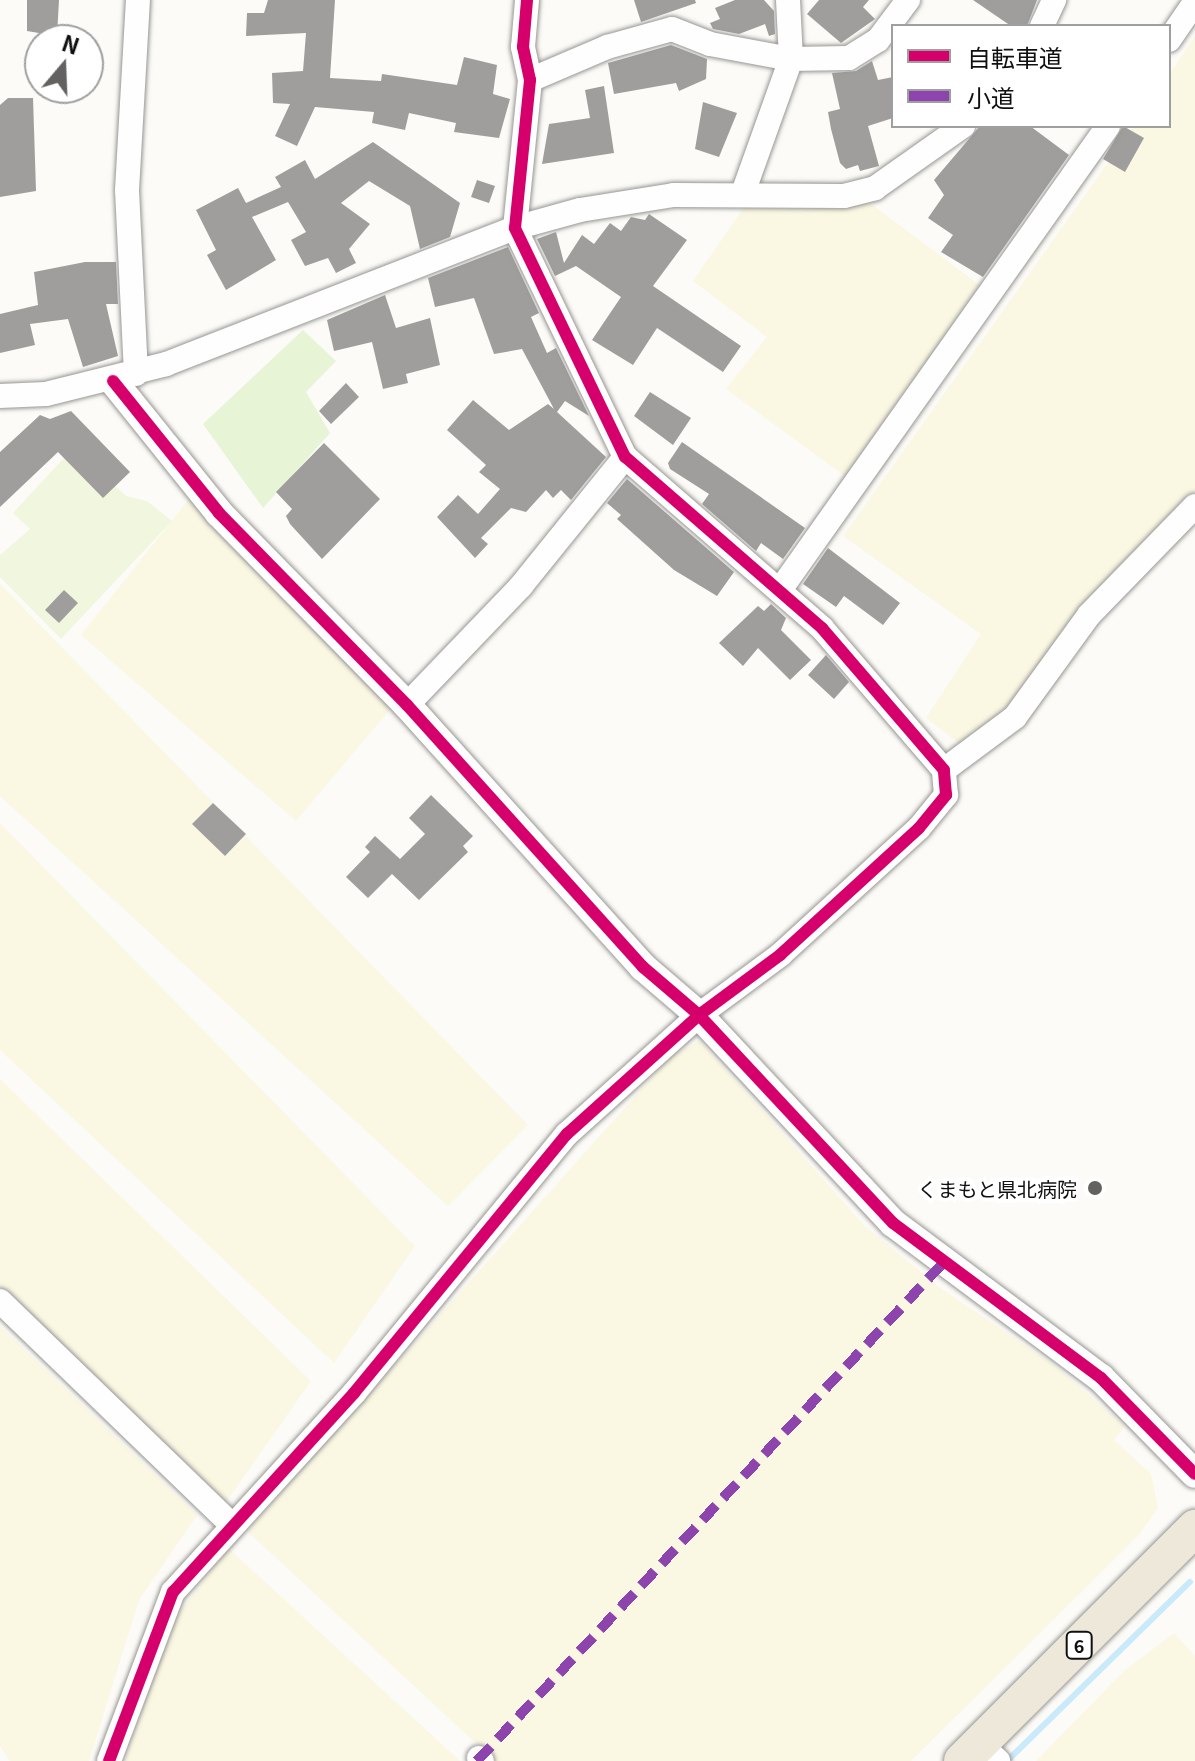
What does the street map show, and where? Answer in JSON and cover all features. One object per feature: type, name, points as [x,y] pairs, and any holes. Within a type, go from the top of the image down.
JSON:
[{"type":"main road","name":"6","points":[[984,1756],[1195,1528]]},
{"type":"street","points":[[138,0],[127,190],[124,377],[219,513],[407,705],[643,967],[699,1015],[893,1223],[1090,1369],[1195,1474]]},
{"type":"street","points":[[109,1761],[160,1614],[231,1524],[354,1393],[567,1134],[699,1015],[780,955],[919,828],[946,795],[944,770],[822,628],[625,457],[515,228],[530,80],[523,47],[527,0]]},
{"type":"street","points":[[743,193],[791,59],[788,0]]},
{"type":"street","points":[[530,80],[607,47],[672,29],[710,44],[791,59],[849,58],[878,40],[908,0]]},
{"type":"street","points":[[1043,24],[1054,0]]},
{"type":"street","points":[[1171,37],[1195,2]]},
{"type":"street","points":[[0,396],[124,377],[515,228],[643,200],[743,193],[844,196],[875,188],[960,128]]},
{"type":"street","points":[[780,590],[1107,128]]},
{"type":"street","points":[[407,705],[521,586],[625,457]]},
{"type":"street","points":[[944,770],[1015,717],[1089,615],[1195,506]]},
{"type":"street","points":[[0,1301],[231,1524]]},
{"type":"shaded area","points":[[1195,36],[1195,491],[1081,610],[1011,706],[961,745],[926,718],[981,634],[843,536],[1133,128],[1171,128],[1171,72]]},
{"type":"shaded area","points":[[754,193],[871,204],[981,286],[846,477],[726,389],[767,337],[693,281]]},
{"type":"shaded area","points":[[189,499],[399,699],[296,821],[81,635]]},
{"type":"shaded area","points":[[0,584],[528,1125],[448,1206],[0,796]]},
{"type":"shaded area","points":[[0,823],[415,1246],[334,1363],[0,1050]]},
{"type":"shaded area","points":[[700,1041],[864,1225],[939,1287],[1054,1365],[1125,1426],[1114,1440],[1151,1474],[1158,1508],[1137,1537],[911,1761],[495,1761],[247,1531],[672,1055]]},
{"type":"shaded area","points":[[0,1079],[311,1381],[224,1505],[0,1292]]},
{"type":"shaded area","points":[[0,1326],[197,1515],[139,1600],[89,1761],[10,1761],[0,1746]]},
{"type":"shaded area","points":[[228,1548],[460,1761],[125,1761],[171,1624]]},
{"type":"shaded area","points":[[1174,1633],[1195,1656],[1195,1761],[1036,1761],[1124,1671]]},
{"type":"green space","points":[[303,330],[336,361],[306,392],[330,433],[263,508],[203,424]]},
{"type":"green space","points":[[74,447],[126,496],[147,501],[172,521],[61,639],[0,577],[0,555],[30,529],[13,513]]},
{"type":"building","points":[[27,0],[59,0],[58,24],[27,24]]},
{"type":"building","points":[[268,0],[335,0],[330,78],[381,81],[382,74],[457,85],[464,57],[497,65],[493,94],[510,99],[499,138],[454,132],[456,123],[409,113],[405,130],[372,123],[374,112],[315,107],[297,146],[275,136],[290,104],[273,103],[272,73],[303,71],[306,33],[246,36],[247,13],[264,13]]},
{"type":"building","points":[[634,0],[695,0],[696,3],[641,22]]},
{"type":"building","points":[[735,0],[764,0],[774,11],[775,34],[769,36],[765,24],[739,34],[713,29],[710,23],[720,19],[715,8]]},
{"type":"building","points":[[819,0],[869,0],[863,7],[875,19],[841,43],[807,14]]},
{"type":"building","points":[[973,0],[1037,0],[1028,24],[1008,24]]},
{"type":"building","points":[[671,45],[707,59],[706,79],[679,91],[676,83],[614,94],[608,63]]},
{"type":"building","points":[[872,61],[878,80],[891,77],[891,119],[868,126],[879,166],[860,171],[858,165],[846,169],[840,163],[828,112],[840,109],[832,73],[856,71]]},
{"type":"building","points":[[604,86],[614,153],[542,164],[549,124],[590,118],[585,90]]},
{"type":"building","points":[[8,98],[24,98],[24,104],[33,104],[36,191],[0,197],[0,105]]},
{"type":"building","points":[[703,102],[737,113],[719,157],[695,149]]},
{"type":"building","points":[[978,128],[1033,128],[1069,155],[983,277],[941,252],[953,235],[928,218],[944,195],[934,180]]},
{"type":"building","points":[[1122,128],[1144,138],[1125,172],[1103,159]]},
{"type":"building","points":[[373,142],[460,203],[450,237],[420,249],[410,206],[369,181],[341,203],[370,224],[349,249],[356,263],[336,273],[328,258],[305,266],[291,240],[306,232],[288,202],[252,217],[276,260],[226,290],[207,255],[216,250],[196,210],[238,188],[246,203],[281,187],[275,177],[305,160],[315,179]]},
{"type":"building","points":[[477,180],[495,186],[489,203],[471,197]]},
{"type":"building","points":[[649,214],[687,240],[653,286],[741,346],[723,372],[657,328],[633,365],[592,340],[621,297],[576,266],[555,276],[537,239],[556,232],[564,263],[582,235],[594,244],[610,223],[621,231],[631,217],[645,220]]},
{"type":"building","points":[[508,247],[539,313],[531,317],[547,353],[556,348],[589,416],[565,401],[557,412],[606,457],[571,500],[561,490],[553,498],[546,490],[526,512],[511,508],[481,538],[488,544],[475,558],[437,517],[458,495],[478,514],[500,489],[479,472],[486,465],[447,430],[473,400],[509,430],[548,404],[554,409],[522,349],[494,354],[474,298],[435,307],[428,278]]},
{"type":"building","points":[[85,262],[116,262],[118,304],[106,304],[118,356],[83,367],[68,319],[30,324],[35,345],[0,353],[0,314],[38,305],[34,272]]},
{"type":"building","points":[[385,295],[396,328],[430,318],[440,365],[406,374],[408,383],[383,389],[372,342],[334,351],[327,320]]},
{"type":"building","points":[[346,383],[359,397],[331,424],[319,411]]},
{"type":"building","points":[[650,392],[691,418],[673,445],[634,416]]},
{"type":"building","points":[[71,411],[130,472],[103,498],[58,452],[0,507],[0,452],[40,415],[50,419]]},
{"type":"building","points":[[682,442],[805,528],[783,559],[761,543],[756,551],[702,504],[709,494],[670,469],[668,463]]},
{"type":"building","points":[[324,443],[380,499],[322,559],[290,524],[286,516],[292,509],[276,492]]},
{"type":"building","points":[[627,479],[734,572],[717,596],[674,570],[617,519],[621,515],[607,503]]},
{"type":"building","points":[[828,548],[900,603],[883,625],[844,596],[836,607],[803,584]]},
{"type":"building","points":[[64,590],[78,603],[59,623],[45,610]]},
{"type":"building","points":[[771,604],[786,618],[781,630],[811,660],[790,680],[758,648],[743,666],[719,643],[758,606],[764,611]]},
{"type":"building","points":[[826,655],[849,682],[834,699],[808,675]]},
{"type":"building","points":[[431,795],[473,836],[463,846],[468,852],[419,900],[392,874],[368,898],[346,877],[370,852],[365,847],[375,836],[400,859],[425,834],[409,818]]},
{"type":"building","points":[[213,803],[246,834],[225,856],[192,824]]},
{"type":"waterway","points":[[1007,1761],[1190,1582]]},
{"type":"marked path","points":[[477,1761],[943,1263]]},
{"type":"cycle path","points":[[109,1761],[173,1592],[354,1393],[567,1134],[699,1015],[780,955],[919,828],[946,795],[944,770],[822,628],[625,457],[515,228],[530,80],[523,47],[527,0]]},
{"type":"cycle path","points":[[113,381],[219,513],[407,705],[643,967],[699,1015],[893,1223],[1101,1378],[1195,1474]]},
{"type":"place","name":"くまもと県北病院","points":[[1095,1188]]}]
